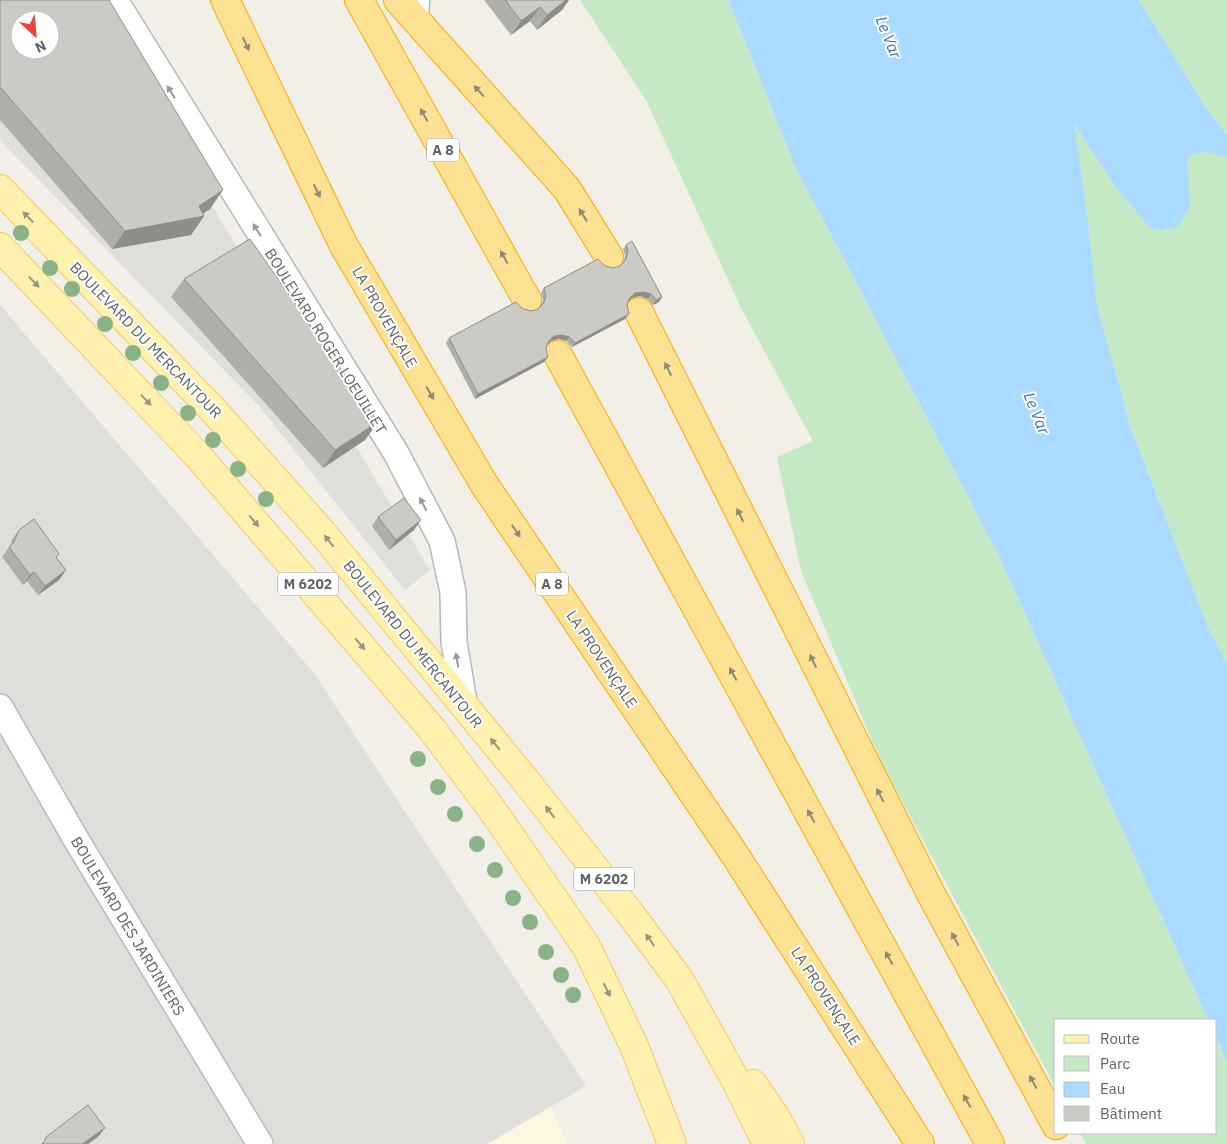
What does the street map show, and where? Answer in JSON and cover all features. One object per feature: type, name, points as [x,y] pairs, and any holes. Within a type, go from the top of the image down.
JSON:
[{"type":"highway","name":"LA PROVENÇALE","points":[[226,0],[343,244],[484,484],[735,855],[920,1144]]},
{"type":"highway","name":"A 8","points":[[359,0],[527,300]]},
{"type":"highway","points":[[398,0],[567,189],[609,257]]},
{"type":"highway","points":[[639,312],[925,883],[1054,1120]]},
{"type":"highway","points":[[558,355],[990,1144]]},
{"type":"main road","name":"BOULEVARD DU MERCANTOUR","points":[[0,189],[221,419],[320,530],[630,912],[679,979],[737,1083],[767,1144]]},
{"type":"main road","name":"M 6202","points":[[0,247],[199,456],[431,728],[491,808],[586,946],[634,1046],[672,1144]]},
{"type":"main road","name":"M 6202","points":[[679,979],[776,1118],[790,1144]]},
{"type":"street","name":"BOULEVARD ROGER LOEUILLET","points":[[115,0],[396,453],[442,540],[453,592],[454,642],[466,708]]},
{"type":"street","name":"BOULEVARD DES JARDINIERS","points":[[0,707],[77,841],[260,1144]]},
{"type":"lane","points":[[422,27],[423,0]]},
{"type":"shaded area","points":[[0,0],[89,0],[430,570],[405,590],[258,405],[0,140]]},
{"type":"shaded area","points":[[0,305],[313,672],[586,1086],[487,1144],[0,1144]]},
{"type":"shaded area","points":[[550,1107],[568,1144],[487,1144]]},
{"type":"green space","points":[[580,0],[728,0],[795,166],[999,556],[1208,1019],[1054,1019],[1054,1084],[881,762],[801,571],[777,457],[813,441],[741,308],[647,102]]},
{"type":"green space","points":[[1139,0],[1227,0],[1227,135],[1205,106]]},
{"type":"green space","points":[[1073,123],[1116,188],[1149,227],[1187,178],[1187,156],[1204,152],[1227,157],[1227,664],[1207,625],[1131,428],[1097,305],[1087,213]]},
{"type":"green space","points":[[1217,1039],[1227,1062],[1227,1144],[1086,1144],[1081,1134],[1217,1134]]},
{"type":"water","name":"Le Var","points":[[728,0],[1139,0],[1205,106],[1227,135],[1227,157],[1204,152],[1187,156],[1190,207],[1178,227],[1161,230],[1149,227],[1116,188],[1074,124],[1087,213],[1097,305],[1131,428],[1207,625],[1227,664],[1227,1062],[1217,1039],[1217,1019],[1208,1019],[999,556],[795,166]]},
{"type":"building","points":[[0,0],[109,0],[223,190],[199,206],[204,216],[125,231],[0,87]]},
{"type":"building","points":[[505,0],[566,0],[547,15],[540,7],[521,21]]},
{"type":"building","points":[[250,239],[378,422],[335,450],[184,279]]},
{"type":"building","points":[[632,241],[662,297],[656,300],[651,294],[644,292],[635,293],[629,299],[627,306],[629,314],[575,343],[569,337],[562,335],[554,336],[548,342],[546,349],[548,357],[478,394],[449,338],[516,302],[523,309],[531,311],[538,309],[544,303],[546,295],[544,288],[598,259],[605,266],[613,268],[620,266],[626,259],[628,251],[626,245]]},
{"type":"building","points":[[404,498],[421,520],[396,540],[378,517]]},
{"type":"building","points":[[34,519],[59,554],[56,557],[66,570],[45,586],[34,572],[30,575],[9,547],[14,542],[19,530]]},
{"type":"building","points":[[88,1105],[105,1128],[82,1144],[42,1144],[46,1137]]}]
